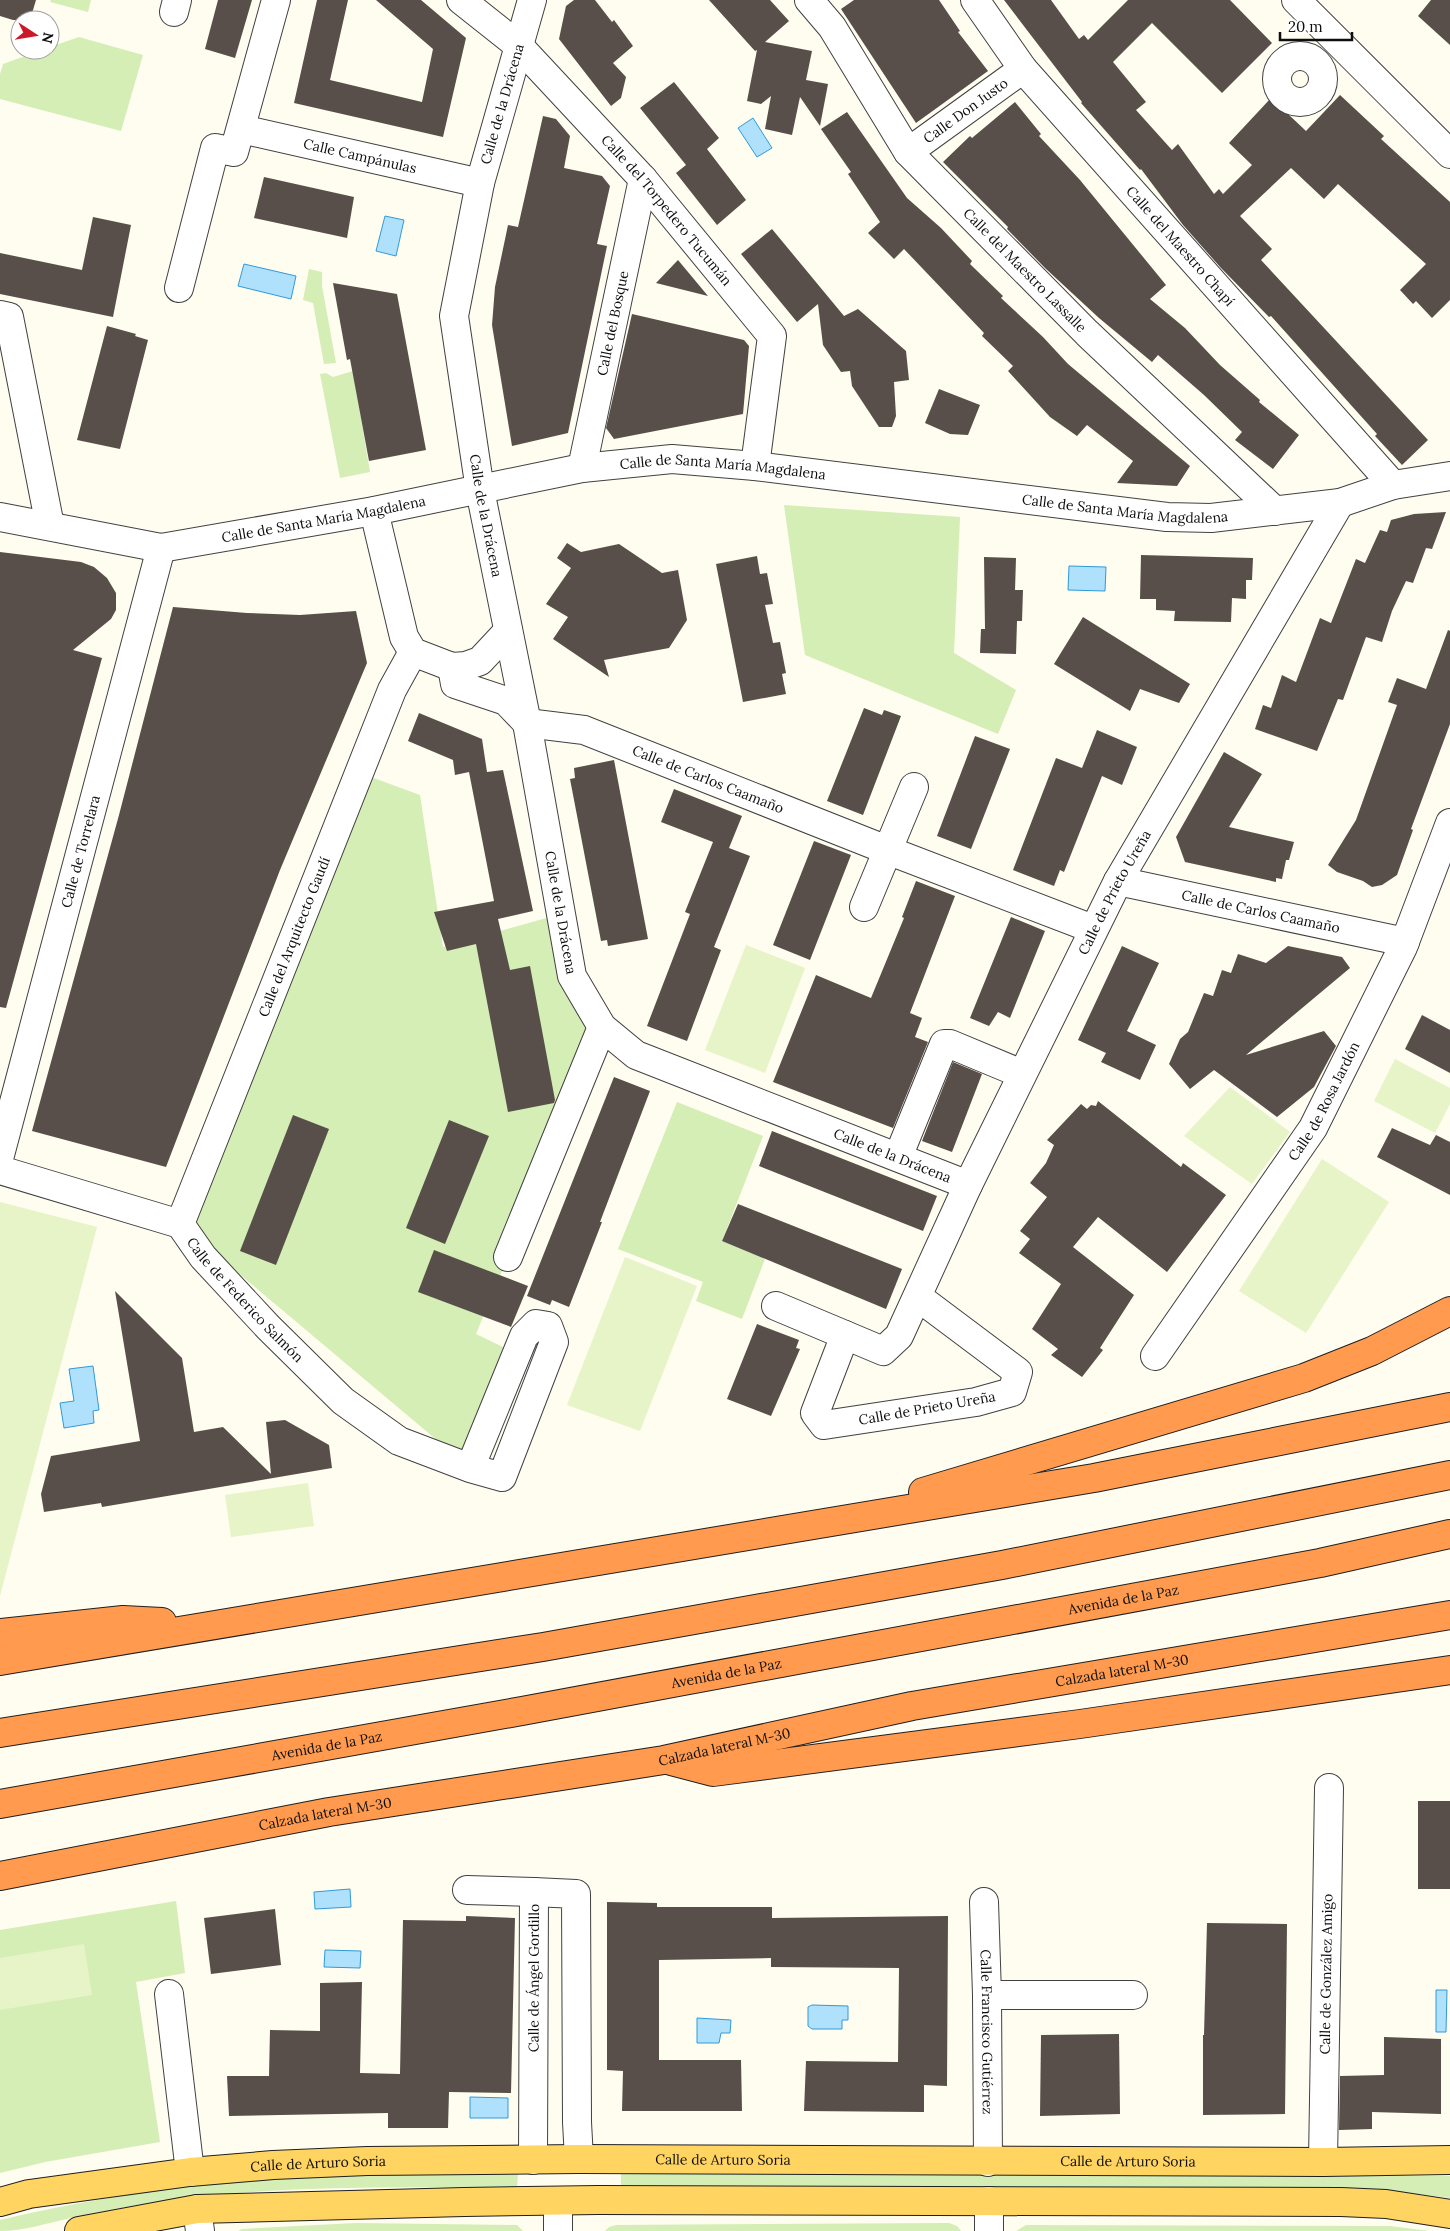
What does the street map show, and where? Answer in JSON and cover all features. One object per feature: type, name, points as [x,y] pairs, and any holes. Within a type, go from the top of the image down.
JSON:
[{"type":"highway","points":[[804,1527],[1304,1378],[1372,1351],[1450,1311]]},
{"type":"highway","points":[[0,1660],[1094,1478],[1450,1407]]},
{"type":"highway","points":[[0,1733],[543,1647],[992,1567],[1450,1475]]},
{"type":"highway","name":"Avenida de la Paz","points":[[0,1804],[522,1711],[1320,1563],[1450,1534]]},
{"type":"highway","name":"Calzada lateral M-30","points":[[0,1876],[329,1812],[664,1760],[912,1706],[1450,1615]]},
{"type":"highway","points":[[0,1633],[123,1620],[216,1625]]},
{"type":"highway","points":[[664,1760],[714,1772],[1080,1724],[1450,1670]]},
{"type":"main road","name":"Calle de Arturo Soria","points":[[0,2202],[29,2194],[190,2172],[273,2165],[367,2161],[579,2159],[1323,2162],[1450,2160]]},
{"type":"main road","points":[[79,2231],[199,2220],[558,2201],[1342,2202],[1386,2204],[1450,2214]]},
{"type":"street","points":[[179,288],[215,148],[234,152],[276,0]]},
{"type":"street","name":"Calle del Torpedero Tucumán","points":[[461,0],[519,46],[643,179],[772,336],[755,466]]},
{"type":"street","name":"Calle de la Drácena","points":[[532,0],[480,183],[454,316],[480,490],[527,723],[572,976],[602,1027],[636,1055],[968,1185]]},
{"type":"street","name":"Calle del Maestro Lassalle","points":[[809,0],[832,28],[908,152],[1087,333],[1275,510]]},
{"type":"street","name":"Calle del Maestro Chapí","points":[[975,0],[1023,69],[1393,485]]},
{"type":"street","points":[[1298,1],[1450,154]]},
{"type":"street","points":[[1312,59],[1332,37]]},
{"type":"street","name":"Calle Don Justo","points":[[908,152],[1023,69]]},
{"type":"street","name":"Calle Campánulas","points":[[241,128],[480,183]]},
{"type":"street","name":"Calle del Bosque","points":[[582,468],[643,179]]},
{"type":"street","points":[[0,315],[9,317],[50,526]]},
{"type":"street","name":"Calle de Santa María Magdalena","points":[[0,517],[161,548],[374,511],[582,468],[672,459],[755,466],[1167,517],[1211,518],[1340,503],[1393,485],[1450,476]]},
{"type":"street","name":"Calle de Prieto Ureña","points":[[776,1306],[883,1351],[899,1336],[968,1185],[1118,881],[1340,503]]},
{"type":"street","points":[[374,511],[404,637],[414,652],[452,668],[466,666],[480,661],[508,631]]},
{"type":"street","name":"Calle de Torrelara","points":[[0,1155],[161,548]]},
{"type":"street","name":"Calle del Arquitecto Gaudí","points":[[180,1224],[392,690],[414,652]]},
{"type":"street","points":[[452,668],[455,684],[506,701],[527,723]]},
{"type":"street","name":"Calle de Carlos Caamaño","points":[[527,723],[584,730],[1093,929]]},
{"type":"street","points":[[864,907],[914,787]]},
{"type":"street","name":"Calle de Rosa Jardón","points":[[1155,1356],[1313,1128],[1404,943],[1450,823]]},
{"type":"street","name":"Calle de Carlos Caamaño","points":[[1118,881],[1404,943]]},
{"type":"street","points":[[508,1257],[602,1027]]},
{"type":"street","points":[[898,1158],[944,1044],[950,1044],[1022,1074]]},
{"type":"street","name":"Calle de Federico Salmón","points":[[0,1170],[180,1224],[203,1257],[268,1327],[343,1401],[399,1441],[470,1468],[502,1477],[554,1342],[548,1326],[536,1324],[524,1336],[470,1468]]},
{"type":"street","name":"Calle de Prieto Ureña","points":[[845,1335],[815,1413],[824,1425],[976,1402],[1012,1392],[1018,1372],[918,1297]]},
{"type":"street","name":"Calle de González Amigo","points":[[1323,2162],[1329,1788]]},
{"type":"street","points":[[467,1890],[534,1892]]},
{"type":"street","name":"Calle de Ángel Gordillo","points":[[533,2160],[534,1892],[576,1894],[577,2122],[579,2159]]},
{"type":"street","name":"Calle Francisco Gutiérrez","points":[[984,1902],[988,1995],[988,2162]]},
{"type":"street","points":[[169,1994],[190,2172]]},
{"type":"street","points":[[988,1995],[1133,1995]]},
{"type":"street","points":[[558,2201],[558,2231]]},
{"type":"street","points":[[989,2201],[989,2231]]},
{"type":"green space","points":[[51,0],[91,0],[88,12],[50,2]]},
{"type":"green space","points":[[79,37],[143,55],[121,131],[0,99],[0,74],[3,64],[14,60],[60,60],[60,44]]},
{"type":"green space","points":[[309,269],[322,272],[322,286],[336,363],[324,364],[313,303],[303,300]]},
{"type":"green space","points":[[353,371],[370,472],[340,478],[320,374],[326,373],[333,377]]},
{"type":"green space","points":[[784,505],[960,517],[954,653],[1016,690],[998,734],[805,655]]},
{"type":"green space","points":[[360,773],[420,795],[443,947],[561,914],[602,1027],[476,1334],[517,1354],[470,1468],[180,1224]]},
{"type":"green space","points":[[746,945],[805,968],[765,1073],[705,1050]]},
{"type":"green space","points":[[1395,1059],[1450,1088],[1450,1104],[1435,1133],[1374,1101]]},
{"type":"green space","points":[[1230,1087],[1290,1132],[1252,1184],[1184,1136]]},
{"type":"green space","points":[[677,1102],[763,1136],[722,1241],[765,1259],[742,1319],[696,1301],[703,1282],[618,1249]]},
{"type":"green space","points":[[1322,1159],[1389,1202],[1306,1333],[1239,1291]]},
{"type":"green space","points":[[0,1202],[97,1227],[0,1596]]},
{"type":"green space","points":[[625,1257],[697,1286],[640,1431],[567,1405]]},
{"type":"green space","points":[[308,1483],[314,1526],[231,1537],[225,1495]]},
{"type":"green space","points":[[176,1901],[185,1973],[136,1982],[160,2142],[45,2162],[0,2173],[0,1930]]},
{"type":"green space","points":[[84,1944],[92,1995],[0,2010],[0,1958]]},
{"type":"green space","points":[[518,2173],[517,2188],[348,2188],[221,2194],[138,2205],[27,2228],[0,2231],[0,2220],[35,2212],[139,2193],[209,2184],[339,2175]]},
{"type":"green space","points":[[621,2174],[1450,2176],[1450,2198],[1393,2191],[621,2188]]},
{"type":"green space","points":[[356,2223],[517,2225],[523,2231],[238,2231],[242,2229]]},
{"type":"green space","points":[[949,2223],[957,2226],[961,2231],[605,2231],[609,2227],[616,2225]]},
{"type":"green space","points":[[1026,2225],[1390,2226],[1429,2231],[1016,2231]]},
{"type":"water","points":[[753,118],[772,148],[757,157],[738,128]]},
{"type":"water","points":[[385,216],[404,220],[396,256],[376,251]]},
{"type":"water","points":[[244,264],[296,276],[291,299],[238,286]]},
{"type":"water","points":[[1069,566],[1106,567],[1105,591],[1068,590]]},
{"type":"water","points":[[93,1366],[99,1410],[93,1411],[94,1423],[64,1428],[60,1403],[74,1401],[69,1369]]},
{"type":"water","points":[[350,1889],[351,1907],[315,1909],[314,1892]]},
{"type":"water","points":[[325,1950],[361,1951],[360,1968],[324,1967]]},
{"type":"water","points":[[1436,1990],[1447,1990],[1446,2032],[1436,2032]]},
{"type":"water","points":[[812,2005],[848,2006],[848,2020],[842,2020],[842,2029],[812,2029],[808,2026],[808,2007]]},
{"type":"water","points":[[697,2018],[731,2020],[730,2033],[721,2033],[719,2043],[697,2043]]},
{"type":"water","points":[[470,2097],[508,2098],[508,2118],[470,2118]]},
{"type":"building","points":[[0,0],[36,0],[33,10],[10,10],[10,19],[0,16]]},
{"type":"building","points":[[218,0],[252,0],[235,58],[205,49]]},
{"type":"building","points":[[317,0],[348,0],[330,80],[422,102],[433,49],[376,0],[421,0],[466,38],[443,137],[294,103]]},
{"type":"building","points":[[574,0],[595,0],[612,22],[614,20],[633,46],[613,63],[626,77],[621,98],[611,106],[559,39],[566,6]]},
{"type":"building","points":[[709,0],[770,0],[789,21],[765,42],[812,51],[806,80],[828,84],[820,126],[800,97],[792,135],[765,129],[771,96],[761,104],[747,101],[757,50],[755,51]]},
{"type":"building","points":[[854,0],[939,0],[960,31],[958,32],[988,71],[916,123],[841,9]]},
{"type":"building","points":[[1004,0],[1051,0],[1079,39],[1084,35],[1088,40],[1128,0],[1230,0],[1272,43],[1222,93],[1152,23],[1113,62],[1146,102],[1136,110],[1172,150],[1178,144],[1214,194],[1219,189],[1223,194],[1252,165],[1229,143],[1271,98],[1306,131],[1340,95],[1384,136],[1381,139],[1450,202],[1450,300],[1432,318],[1416,301],[1413,304],[1400,290],[1426,264],[1338,184],[1324,199],[1291,168],[1240,216],[1272,249],[1261,260],[1428,440],[1402,465],[1375,436],[1377,434],[1271,316],[1269,317],[1221,268],[1183,225],[1141,169],[1081,103]]},
{"type":"building","points":[[1431,0],[1450,0],[1450,45],[1418,16]]},
{"type":"building","points":[[674,82],[719,138],[707,149],[746,200],[717,225],[676,173],[686,165],[640,108]]},
{"type":"building","points":[[1015,102],[1041,134],[1039,136],[1080,180],[1166,285],[1150,299],[1185,328],[1220,365],[1260,400],[1259,402],[1299,435],[1273,469],[1235,440],[1242,432],[1204,395],[1158,355],[1152,362],[1099,318],[1045,268],[1007,229],[1008,227],[943,162],[970,136],[972,138]]},
{"type":"building","points":[[847,112],[907,198],[941,228],[972,261],[970,264],[1003,296],[1001,298],[1043,337],[1068,364],[1190,466],[1177,486],[1117,483],[1133,461],[1087,425],[1077,436],[1050,417],[1008,371],[1013,366],[982,336],[984,333],[904,249],[894,259],[868,233],[880,222],[848,174],[851,172],[821,129]]},
{"type":"building","points":[[543,116],[556,119],[570,136],[564,168],[602,176],[610,186],[597,244],[607,246],[568,433],[512,446],[492,325],[495,287],[508,225],[518,227]]},
{"type":"building","points":[[264,177],[354,197],[347,238],[254,218]]},
{"type":"building","points":[[93,217],[131,225],[113,317],[0,294],[0,253],[82,270]]},
{"type":"building","points":[[772,229],[844,316],[858,309],[906,351],[909,380],[894,382],[896,416],[892,427],[879,427],[852,386],[850,371],[841,372],[823,345],[818,304],[797,322],[741,254]]},
{"type":"building","points":[[678,260],[708,296],[656,283]]},
{"type":"building","points":[[333,283],[397,294],[426,450],[369,461],[350,359],[347,360]]},
{"type":"building","points":[[632,314],[744,340],[749,346],[743,414],[614,439],[606,428]]},
{"type":"building","points":[[107,326],[136,334],[135,336],[148,340],[120,449],[77,440]]},
{"type":"building","points":[[939,389],[980,405],[968,435],[950,434],[925,423]]},
{"type":"building","points":[[1446,512],[1432,549],[1426,548],[1413,583],[1406,581],[1392,611],[1382,642],[1366,637],[1343,700],[1338,699],[1317,751],[1255,729],[1263,705],[1271,708],[1282,675],[1296,682],[1320,618],[1331,623],[1356,559],[1365,563],[1380,530],[1387,532],[1391,520],[1414,514]]},
{"type":"building","points":[[567,543],[581,552],[619,544],[662,573],[678,570],[687,620],[669,648],[604,660],[609,677],[553,639],[568,617],[546,604],[571,568],[557,558]]},
{"type":"building","points":[[0,552],[81,562],[94,567],[107,578],[116,593],[116,610],[111,619],[73,650],[102,658],[6,1008],[0,1007]]},
{"type":"building","points":[[1141,555],[1253,558],[1252,580],[1246,580],[1246,599],[1232,598],[1231,622],[1174,621],[1175,611],[1156,610],[1156,599],[1140,599]]},
{"type":"building","points":[[757,556],[760,574],[767,573],[773,604],[765,605],[773,643],[780,642],[786,673],[782,674],[786,694],[743,702],[716,564]]},
{"type":"building","points":[[984,557],[1016,558],[1015,590],[1023,590],[1022,621],[1017,621],[1016,654],[980,653],[981,629],[985,629]]},
{"type":"building","points":[[173,607],[300,615],[356,611],[367,663],[280,870],[166,1167],[32,1131],[119,815]]},
{"type":"building","points":[[1083,617],[1190,684],[1179,703],[1140,689],[1130,711],[1054,664]]},
{"type":"building","points":[[1448,630],[1450,631],[1450,724],[1411,829],[1413,830],[1397,875],[1382,885],[1372,887],[1363,881],[1337,872],[1328,865],[1356,820],[1397,705],[1388,702],[1397,678],[1426,689]]},
{"type":"building","points":[[864,708],[882,715],[884,710],[901,716],[863,815],[827,801]]},
{"type":"building","points":[[419,713],[482,739],[487,772],[503,770],[533,911],[498,919],[510,970],[530,966],[555,1100],[554,1103],[508,1112],[476,944],[447,951],[434,912],[494,901],[469,772],[455,775],[453,760],[408,741]]},
{"type":"building","points":[[1097,730],[1137,747],[1122,785],[1102,776],[1064,872],[1060,870],[1054,886],[1013,870],[1056,758],[1082,768]]},
{"type":"building","points":[[975,736],[1010,749],[971,849],[937,836]]},
{"type":"building","points":[[1224,752],[1262,774],[1229,827],[1294,842],[1289,860],[1286,860],[1282,879],[1276,878],[1276,882],[1185,862],[1176,837]]},
{"type":"building","points":[[614,760],[648,939],[608,946],[607,940],[601,941],[570,779],[575,778],[574,768]]},
{"type":"building","points":[[674,789],[742,816],[729,848],[750,856],[714,947],[721,950],[687,1041],[647,1026],[690,914],[685,912],[713,842],[661,822]]},
{"type":"building","points":[[814,841],[851,855],[810,960],[773,945]]},
{"type":"building","points":[[916,881],[955,896],[910,1013],[922,1018],[915,1037],[928,1042],[893,1128],[773,1082],[816,975],[871,998],[904,918],[902,917]]},
{"type":"building","points":[[1011,917],[1045,931],[1010,1018],[998,1012],[989,1026],[970,1018]]},
{"type":"building","points":[[1122,946],[1159,963],[1127,1031],[1156,1045],[1140,1080],[1101,1062],[1106,1053],[1078,1040]]},
{"type":"building","points":[[1288,946],[1342,957],[1350,968],[1246,1055],[1324,1031],[1336,1046],[1314,1087],[1277,1117],[1214,1070],[1190,1089],[1169,1064],[1180,1039],[1188,1032],[1204,993],[1213,996],[1222,970],[1231,973],[1238,954],[1266,963]]},
{"type":"building","points":[[1422,1015],[1450,1030],[1450,1073],[1405,1049]]},
{"type":"building","points":[[953,1062],[982,1074],[952,1152],[922,1141]]},
{"type":"building","points":[[614,1077],[650,1091],[569,1307],[552,1300],[550,1305],[527,1296]]},
{"type":"building","points":[[1098,1101],[1181,1167],[1183,1163],[1226,1195],[1167,1272],[1098,1217],[1073,1247],[1134,1295],[1100,1348],[1103,1350],[1082,1377],[1051,1355],[1058,1349],[1032,1329],[1061,1284],[1019,1253],[1030,1239],[1020,1231],[1047,1197],[1030,1183],[1046,1163],[1054,1145],[1047,1140],[1081,1104],[1087,1109],[1091,1105],[1096,1106]]},
{"type":"building","points":[[293,1115],[329,1129],[276,1265],[240,1251]]},
{"type":"building","points":[[449,1120],[489,1136],[445,1244],[406,1228]]},
{"type":"building","points":[[1392,1128],[1430,1145],[1436,1135],[1450,1142],[1450,1195],[1377,1157]]},
{"type":"building","points":[[772,1131],[937,1196],[923,1231],[759,1166]]},
{"type":"building","points":[[738,1204],[902,1269],[886,1309],[722,1241]]},
{"type":"building","points":[[434,1250],[528,1286],[511,1327],[418,1292]]},
{"type":"building","points":[[115,1291],[182,1358],[194,1432],[223,1427],[271,1474],[266,1422],[285,1420],[329,1445],[332,1468],[102,1507],[101,1503],[44,1512],[41,1494],[51,1456],[140,1441]]},
{"type":"building","points":[[757,1324],[799,1340],[796,1348],[800,1349],[771,1416],[727,1399]]},
{"type":"building","points":[[1418,1801],[1450,1801],[1450,1889],[1418,1889]]},
{"type":"building","points":[[607,1902],[657,1903],[657,1907],[772,1907],[772,1918],[948,1916],[947,2086],[924,2085],[924,2112],[804,2111],[806,2061],[898,2062],[899,1968],[771,1967],[771,1958],[659,1960],[659,2060],[741,2060],[742,2111],[622,2111],[623,2071],[607,2070]]},
{"type":"building","points":[[275,1909],[281,1965],[211,1974],[204,1918]]},
{"type":"building","points":[[466,1916],[515,1918],[511,2093],[449,2092],[448,2128],[388,2128],[388,2113],[229,2116],[227,2076],[269,2076],[270,2030],[320,2031],[320,1983],[362,1982],[360,2073],[400,2074],[403,1920],[466,1921]]},
{"type":"building","points":[[1207,1923],[1287,1924],[1285,2114],[1203,2115],[1203,2035]]},
{"type":"building","points":[[1119,2034],[1120,2114],[1040,2116],[1041,2035]]},
{"type":"building","points":[[1384,2037],[1441,2039],[1441,2114],[1372,2112],[1372,2129],[1339,2130],[1340,2076],[1384,2075]]}]
